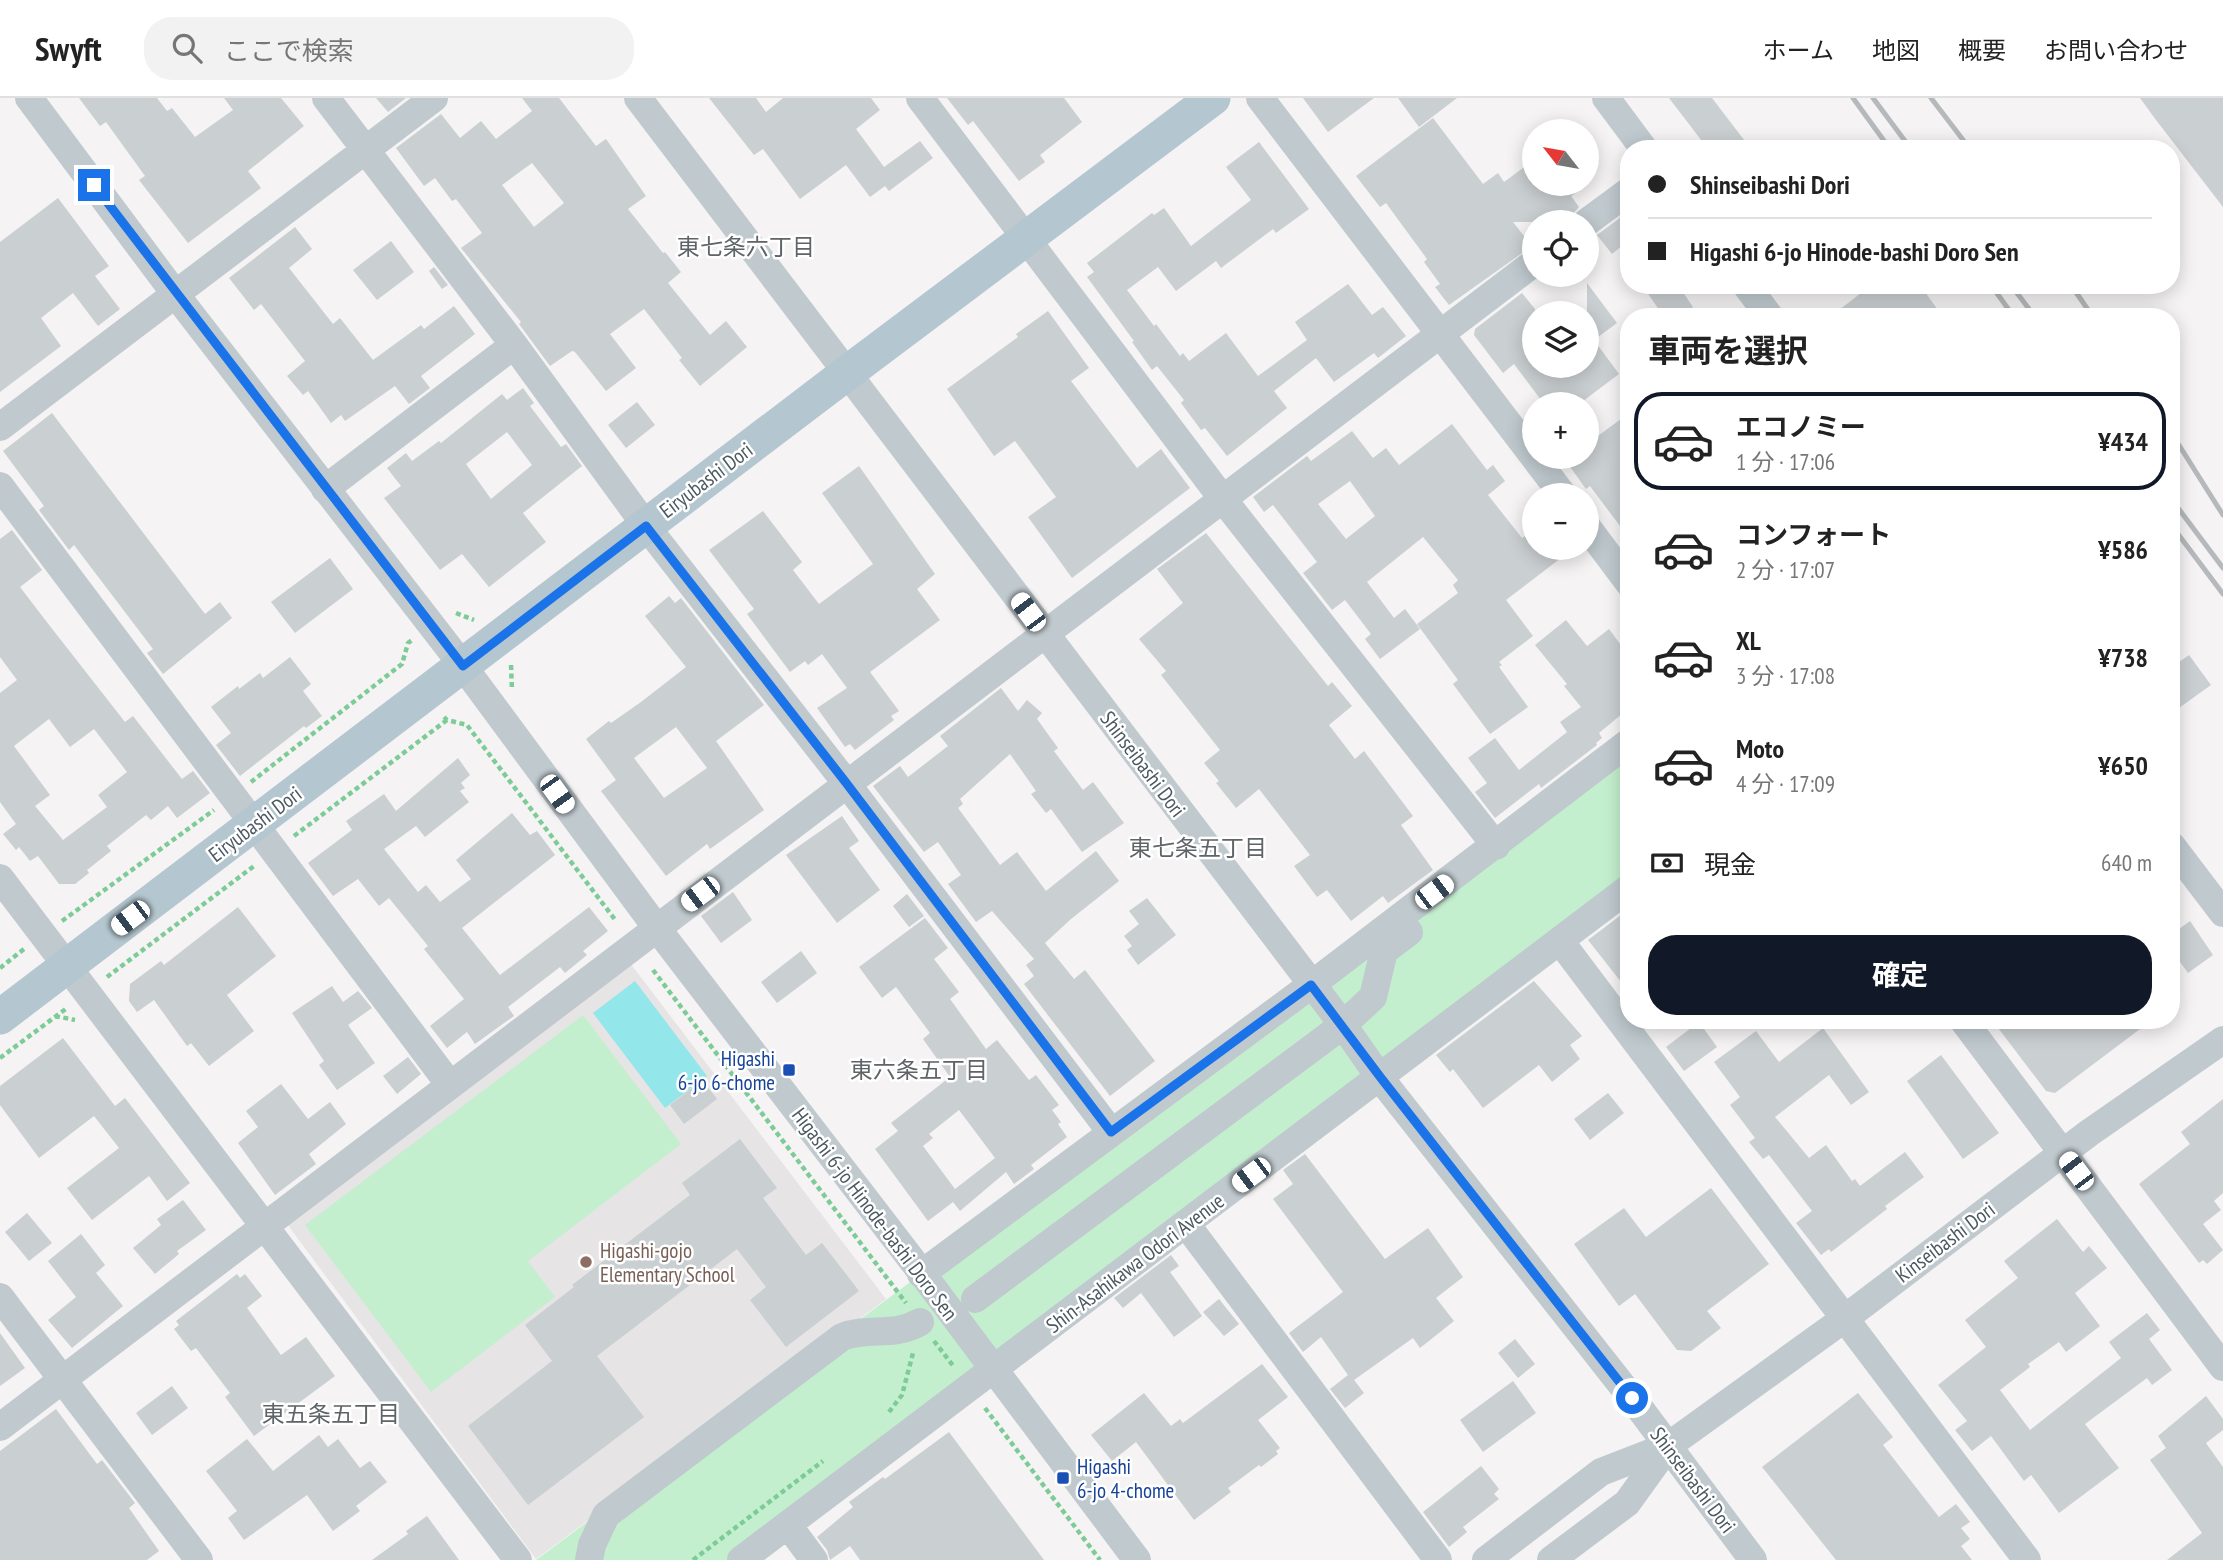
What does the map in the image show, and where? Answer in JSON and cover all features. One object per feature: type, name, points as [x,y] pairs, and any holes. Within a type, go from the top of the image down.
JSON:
[{"type":"main road","name":"Eiryubashi Dori","points":[[0,1017],[77,979],[264,838],[463,666],[846,373],[1213,98]]},
{"type":"street","name":"Higashi 6-jo Hinode-bashi Doro Sen","points":[[29,98],[176,295],[463,666],[656,927],[1137,1560]]},
{"type":"street","points":[[326,98],[514,345],[646,526],[847,784],[1111,1132]]},
{"type":"street","points":[[0,427],[434,98]]},
{"type":"street","name":"Shinseibashi Dori","points":[[638,98],[1381,1078],[1668,1446],[1753,1560]]},
{"type":"street","points":[[919,98],[1222,498],[1496,846]]},
{"type":"street","points":[[1260,98],[1554,483]]},
{"type":"street","points":[[1606,98],[1637,140]]},
{"type":"street","points":[[1599,213],[1620,198]]},
{"type":"street","points":[[0,1427],[1522,272]]},
{"type":"street","points":[[326,489],[514,345]]},
{"type":"street","points":[[0,486],[450,1084]]},
{"type":"street","points":[[1599,543],[1620,571]]},
{"type":"street","points":[[921,1274],[1311,985],[1620,749]]},
{"type":"street","points":[[975,1299],[1343,1025],[1373,997],[1384,951],[1620,773]]},
{"type":"street","points":[[2180,857],[2223,913]]},
{"type":"street","points":[[0,878],[518,1560]]},
{"type":"street","name":"Shin-Asahikawa Odori Avenue","points":[[741,1560],[1620,895]]},
{"type":"street","points":[[1560,941],[1620,1021]]},
{"type":"street","points":[[1626,1029],[2027,1560]]},
{"type":"street","points":[[1969,1029],[2223,1367]]},
{"type":"street","name":"Kinseibashi Dori","points":[[1486,1560],[1601,1472],[1668,1446],[1844,1319],[2063,1153],[2223,1040]]},
{"type":"street","points":[[1186,1224],[1438,1560]]},
{"type":"street","points":[[0,1297],[200,1560]]},
{"type":"street","points":[[589,1560],[592,1545],[606,1515],[842,1337],[858,1331],[924,1327]]},
{"type":"street","name":"Kinseibashi Dori","points":[[1552,1560],[1627,1503],[1668,1446]]},
{"type":"street","points":[[788,1525],[814,1560]]},
{"type":"path","points":[[0,968],[234,796],[401,664],[408,643]]},
{"type":"path","points":[[512,691],[513,667]]},
{"type":"path","points":[[0,1058],[55,1016],[77,979],[264,838],[447,720],[467,725],[1100,1560]]},
{"type":"path","points":[[55,1016],[79,1020]]},
{"type":"path","points":[[881,1418],[892,1410],[902,1395],[910,1359],[924,1327]]},
{"type":"path","points":[[693,1560],[825,1460]]},
{"type":"shaded area","name":"Higashi-gojo Elementary School","points":[[630,963],[886,1299],[536,1559],[287,1224]]},
{"type":"green space","points":[[1620,749],[1620,895],[741,1560],[536,1560]]},
{"type":"green space","points":[[583,1015],[681,1144],[528,1261],[555,1297],[431,1392],[305,1225]]},
{"type":"water","points":[[635,981],[707,1076],[665,1108],[593,1013]]},
{"type":"building","points":[[79,98],[157,98],[167,111],[172,108],[195,137],[233,110],[224,98],[281,98],[304,126],[248,171],[261,188],[188,243],[139,180],[145,176],[106,122],[100,126]]},
{"type":"building","points":[[376,98],[406,98],[388,112]]},
{"type":"building","points":[[522,98],[559,98],[596,146],[606,139],[646,196],[628,209],[681,272],[668,283],[710,335],[726,321],[747,347],[700,386],[644,309],[610,334],[636,368],[606,391],[575,352],[572,351],[550,366],[519,324],[521,322],[461,248],[482,233],[456,199],[452,201],[435,178],[424,186],[396,148],[441,114],[460,138],[481,121],[496,139],[532,111]],"holes":[[[532,163],[564,203],[534,227],[502,185]]]},
{"type":"building","points":[[709,98],[756,98],[766,112],[783,98],[871,98],[880,110],[856,129],[884,167],[920,141],[933,158],[889,191],[885,186],[870,197],[846,165],[800,199],[763,149],[754,155]]},
{"type":"building","points":[[947,98],[1064,98],[1082,122],[1040,155],[1045,162],[1019,181],[973,121],[968,125]]},
{"type":"building","points":[[1303,98],[1374,98],[1328,132]]},
{"type":"building","points":[[1398,98],[1457,98],[1419,127]]},
{"type":"building","points":[[1669,98],[1712,98],[1744,140],[1701,140]]},
{"type":"building","points":[[2140,98],[2223,98],[2223,207],[2180,151],[2180,140],[2171,140]]},
{"type":"building","points":[[1433,118],[1483,184],[1498,173],[1504,182],[1522,169],[1522,196],[1571,196],[1579,207],[1576,210],[1522,210],[1522,222],[1513,222],[1522,233],[1522,253],[1449,305],[1435,287],[1440,284],[1424,262],[1427,259],[1386,203],[1380,207],[1356,176]]},
{"type":"building","points":[[1259,142],[1309,209],[1276,233],[1273,229],[1221,268],[1216,261],[1176,291],[1158,267],[1127,290],[1154,326],[1156,324],[1180,356],[1183,353],[1189,361],[1226,333],[1258,376],[1307,340],[1295,322],[1348,284],[1372,315],[1383,307],[1406,336],[1378,358],[1374,353],[1334,382],[1316,358],[1274,391],[1287,408],[1227,456],[1205,428],[1201,430],[1181,403],[1184,400],[1157,366],[1152,370],[1087,277],[1094,272],[1087,263],[1152,213],[1154,215],[1164,208],[1191,246],[1251,200],[1226,167]]},
{"type":"building","points":[[58,198],[109,266],[95,276],[120,309],[98,326],[73,293],[41,318],[61,346],[0,392],[0,242]]},
{"type":"building","points":[[1620,218],[1620,247],[1612,254],[1599,238],[1599,234]]},
{"type":"building","points":[[295,227],[312,249],[289,268],[333,324],[340,318],[373,360],[421,325],[424,329],[454,306],[475,334],[421,376],[430,388],[409,404],[395,386],[345,421],[341,415],[331,423],[308,391],[303,395],[287,376],[305,361],[261,304],[254,310],[229,278]]},
{"type":"building","points":[[391,241],[414,272],[377,300],[353,270]]},
{"type":"building","points":[[434,267],[448,285],[442,289],[429,271]]},
{"type":"building","points":[[1587,287],[1590,287],[1617,323],[1599,336],[1599,301],[1587,301]]},
{"type":"building","points":[[1522,293],[1528,301],[1522,301],[1522,375],[1514,364],[1503,373],[1474,335],[1475,329]]},
{"type":"building","points":[[1648,294],[1684,294],[1693,307],[1692,308],[1658,308]]},
{"type":"building","points":[[1860,294],[1926,294],[1937,308],[1842,308]]},
{"type":"building","points":[[1048,311],[1089,368],[1071,381],[1137,468],[1161,449],[1190,488],[1072,578],[1028,517],[1056,497],[1015,441],[994,456],[947,389],[1018,337],[1016,334]]},
{"type":"building","points":[[1599,347],[1619,374],[1595,392],[1535,392],[1524,378],[1599,378]]},
{"type":"building","points":[[523,388],[534,403],[530,406],[561,447],[566,444],[582,466],[523,513],[546,542],[489,587],[462,554],[440,570],[384,498],[401,486],[387,468],[406,453],[412,461],[439,441],[441,443],[502,394],[507,400]],"holes":[[[507,432],[532,465],[491,499],[466,464]]]},
{"type":"building","points":[[637,402],[655,425],[626,448],[608,425]]},
{"type":"building","points":[[52,413],[205,614],[220,602],[232,618],[163,674],[147,653],[153,649],[74,545],[69,550],[39,510],[44,506],[3,451]]},
{"type":"building","points":[[1620,420],[1620,526],[1599,498],[1599,483],[1582,483],[1572,469],[1599,469],[1599,435]]},
{"type":"building","points":[[1452,424],[1487,470],[1493,465],[1505,481],[1488,495],[1522,538],[1522,560],[1558,560],[1506,600],[1533,636],[1499,662],[1502,665],[1499,667],[1528,707],[1490,734],[1453,684],[1458,680],[1417,624],[1458,593],[1453,585],[1458,580],[1423,537],[1367,582],[1394,618],[1405,609],[1420,629],[1380,659],[1365,639],[1371,634],[1345,600],[1332,610],[1303,573],[1317,562],[1273,505],[1264,512],[1253,497],[1307,456],[1311,461],[1352,431],[1373,458],[1386,448],[1399,465]],"holes":[[[1350,481],[1375,516],[1346,539],[1318,504]]]},
{"type":"building","points":[[859,466],[935,574],[917,589],[940,620],[870,672],[899,711],[891,716],[894,720],[855,750],[850,744],[845,747],[817,708],[847,688],[822,654],[808,665],[805,661],[790,672],[747,614],[754,609],[709,550],[763,511],[802,562],[793,570],[819,604],[873,564],[822,493]]},
{"type":"building","points":[[12,530],[42,570],[20,587],[125,722],[133,716],[182,779],[193,771],[210,793],[177,818],[168,806],[151,820],[146,815],[107,846],[111,851],[87,870],[89,873],[75,884],[59,884],[38,856],[30,861],[19,847],[16,850],[3,834],[16,824],[0,802],[0,693],[17,680],[0,657],[0,539]],"holes":[[[49,719],[70,747],[94,729],[127,772],[98,795],[107,807],[63,840],[35,806],[50,795],[14,746]]]},
{"type":"building","points":[[1206,533],[1328,686],[1332,682],[1352,706],[1329,725],[1355,759],[1364,751],[1413,816],[1401,825],[1433,870],[1388,903],[1383,896],[1351,921],[1327,890],[1317,897],[1294,866],[1310,855],[1259,789],[1236,808],[1216,783],[1219,781],[1204,763],[1220,750],[1161,675],[1166,671],[1139,639],[1183,603],[1157,569]]},
{"type":"building","points":[[330,558],[353,589],[295,633],[271,602]]},
{"type":"building","points":[[669,596],[675,603],[681,598],[764,705],[716,741],[764,810],[710,849],[707,844],[666,876],[601,791],[616,780],[586,739],[641,702],[686,667],[645,616]],"holes":[[[676,727],[707,768],[664,798],[634,758]]]},
{"type":"building","points":[[1566,620],[1587,646],[1609,629],[1620,644],[1620,716],[1599,733],[1602,738],[1597,745],[1541,788],[1539,784],[1495,818],[1475,792],[1487,783],[1468,758],[1495,738],[1519,770],[1567,732],[1560,722],[1581,707],[1564,686],[1567,684],[1535,645]]},
{"type":"building","points":[[2189,655],[2211,685],[2180,707],[2180,661]]},
{"type":"building","points":[[290,657],[311,684],[303,691],[322,716],[306,728],[304,726],[240,776],[216,745],[231,733],[211,707],[260,673],[263,678]]},
{"type":"building","points":[[1001,688],[1018,711],[1027,700],[1042,713],[1037,719],[1058,748],[1054,751],[1083,790],[1093,782],[1124,823],[1082,852],[1051,809],[1046,813],[1031,794],[1036,791],[1010,754],[960,799],[963,804],[958,808],[1000,865],[1017,852],[1046,891],[1096,851],[1119,881],[1045,943],[1074,979],[1085,970],[1155,1061],[1110,1096],[1024,984],[1034,976],[1026,965],[1034,959],[992,911],[976,922],[948,884],[961,875],[938,842],[924,852],[873,786],[900,766],[908,777],[948,746],[940,736]]},
{"type":"building","points":[[458,758],[470,775],[461,783],[465,788],[460,791],[469,802],[425,837],[416,826],[384,849],[418,892],[426,885],[440,902],[471,879],[456,860],[512,813],[530,835],[537,831],[555,855],[462,928],[500,975],[589,907],[608,931],[583,951],[587,955],[565,973],[560,967],[508,1007],[514,1016],[475,1044],[467,1032],[447,1048],[430,1026],[464,999],[424,949],[428,946],[389,898],[379,906],[358,879],[333,896],[308,863],[352,830],[346,821],[384,794],[396,811]]},
{"type":"building","points":[[842,816],[859,841],[849,848],[880,890],[837,923],[786,855]]},
{"type":"building","points":[[733,892],[752,920],[721,943],[701,916]]},
{"type":"building","points":[[907,894],[924,916],[909,927],[893,906]]},
{"type":"building","points":[[1147,898],[1176,935],[1138,965],[1127,950],[1132,946],[1124,936],[1139,924],[1129,911]]},
{"type":"building","points":[[238,907],[276,956],[227,995],[254,1031],[209,1066],[191,1043],[187,1046],[154,1000],[137,1012],[129,1001],[130,984],[161,961],[164,965]]},
{"type":"building","points":[[1620,916],[1620,981],[1588,940]]},
{"type":"building","points":[[925,918],[948,948],[934,959],[959,992],[950,999],[986,1049],[997,1040],[1029,1080],[1036,1075],[1059,1105],[1052,1110],[1067,1137],[1031,1165],[1034,1169],[1014,1184],[1006,1172],[960,1211],[953,1202],[928,1221],[875,1149],[898,1131],[891,1123],[950,1077],[923,1039],[930,1033],[896,987],[882,998],[859,967]],"holes":[[[959,1110],[995,1158],[955,1189],[923,1146],[933,1138],[929,1134]]]},
{"type":"building","points":[[2190,921],[2213,955],[2188,973],[2180,962],[2180,928]]},
{"type":"building","points":[[801,951],[817,973],[777,1003],[761,982]]},
{"type":"building","points":[[1534,981],[1582,1036],[1570,1045],[1580,1059],[1552,1082],[1539,1065],[1483,1108],[1453,1069],[1450,1072],[1436,1055]]},
{"type":"building","points":[[332,986],[343,1002],[358,991],[372,1008],[348,1025],[375,1063],[337,1090],[319,1065],[324,1061],[292,1013]]},
{"type":"building","points":[[1690,1029],[1704,1029],[1717,1047],[1684,1071],[1666,1047]]},
{"type":"building","points":[[1824,1029],[1869,1092],[1851,1105],[1829,1075],[1775,1117],[1809,1158],[1826,1145],[1852,1181],[1855,1179],[1860,1186],[1905,1152],[1924,1177],[1831,1252],[1829,1249],[1821,1255],[1796,1223],[1812,1211],[1769,1155],[1763,1159],[1749,1142],[1755,1138],[1730,1105],[1740,1097],[1714,1062],[1756,1031],[1779,1062]]},
{"type":"building","points":[[1999,1029],[2140,1029],[2055,1093],[2046,1091]]},
{"type":"building","points":[[63,1038],[115,1106],[125,1098],[190,1183],[167,1201],[149,1176],[92,1220],[67,1188],[119,1148],[94,1116],[39,1158],[0,1105],[0,1086]]},
{"type":"building","points":[[1941,1055],[1999,1133],[1963,1159],[1907,1081]]},
{"type":"building","points":[[408,1057],[421,1074],[397,1094],[383,1076]]},
{"type":"building","points":[[702,1080],[717,1099],[684,1124],[670,1105]]},
{"type":"building","points":[[281,1084],[308,1119],[330,1102],[346,1124],[309,1154],[316,1164],[275,1195],[238,1143],[258,1127],[246,1111]]},
{"type":"building","points":[[1608,1093],[1624,1113],[1590,1140],[1574,1119]]},
{"type":"building","points":[[2223,1099],[2223,1193],[2214,1201],[2221,1210],[2203,1224],[2223,1250],[2207,1264],[2203,1260],[2199,1263],[2139,1184],[2190,1144],[2181,1132]]},
{"type":"building","points":[[740,1139],[777,1188],[763,1198],[806,1255],[822,1243],[859,1291],[786,1347],[750,1300],[766,1287],[737,1249],[597,1356],[644,1417],[528,1505],[468,1426],[552,1361],[525,1325],[574,1287],[572,1285],[690,1195],[682,1183]]},
{"type":"building","points":[[1305,1154],[1385,1259],[1428,1228],[1463,1277],[1436,1298],[1454,1321],[1420,1348],[1413,1338],[1354,1380],[1364,1393],[1345,1408],[1330,1389],[1348,1375],[1321,1337],[1303,1352],[1289,1333],[1343,1292],[1273,1199],[1293,1184],[1283,1170]]},
{"type":"building","points":[[1711,1188],[1769,1264],[1707,1311],[1721,1328],[1691,1351],[1677,1350],[1635,1294],[1619,1306],[1574,1244],[1624,1208],[1646,1237]]},
{"type":"building","points":[[183,1200],[206,1230],[177,1251],[179,1254],[155,1274],[133,1248],[161,1225],[157,1219]]},
{"type":"building","points":[[27,1213],[52,1243],[29,1261],[5,1232]]},
{"type":"building","points":[[2057,1219],[2083,1252],[2089,1246],[2107,1268],[2075,1293],[2100,1326],[2066,1352],[2059,1342],[2028,1364],[2030,1367],[2000,1390],[2030,1430],[2121,1358],[2109,1342],[2147,1313],[2160,1330],[2149,1339],[2172,1370],[2152,1385],[2147,1378],[2085,1424],[2119,1468],[2059,1513],[2031,1475],[2024,1481],[1991,1436],[1972,1451],[1955,1430],[1967,1421],[1938,1385],[1986,1347],[1965,1320],[2018,1278],[2004,1261]]},
{"type":"building","points":[[81,1234],[105,1265],[96,1273],[123,1306],[72,1348],[48,1320],[76,1297],[48,1261]]},
{"type":"building","points":[[1171,1255],[1179,1266],[1170,1272],[1202,1316],[1174,1337],[1141,1293],[1123,1308],[1114,1298]]},
{"type":"building","points":[[237,1274],[240,1278],[245,1274],[262,1296],[247,1308],[281,1355],[306,1337],[335,1376],[254,1436],[225,1397],[230,1393],[196,1348],[191,1351],[174,1329],[179,1325],[176,1321]]},
{"type":"building","points":[[1219,1299],[1239,1324],[1224,1336],[1203,1312]]},
{"type":"building","points":[[0,1333],[25,1368],[0,1386]]},
{"type":"building","points":[[1515,1339],[1535,1364],[1518,1378],[1498,1353]]},
{"type":"building","points":[[1262,1364],[1288,1397],[1258,1420],[1280,1448],[1276,1451],[1278,1454],[1228,1488],[1231,1492],[1194,1520],[1136,1442],[1112,1461],[1091,1435],[1144,1393],[1171,1426],[1180,1419],[1183,1423]]},
{"type":"building","points":[[1513,1381],[1536,1413],[1483,1452],[1460,1420]]},
{"type":"building","points":[[172,1386],[188,1408],[152,1435],[136,1413]]},
{"type":"building","points":[[1858,1393],[1893,1437],[1883,1445],[1939,1517],[1956,1504],[1970,1522],[1961,1528],[1970,1539],[1961,1546],[1972,1560],[1836,1560],[1762,1467]]},
{"type":"building","points":[[2206,1396],[2223,1419],[2223,1430],[2206,1443],[2223,1467],[2223,1560],[2167,1560],[2202,1533],[2150,1460],[2166,1448],[2158,1436]]},
{"type":"building","points":[[56,1409],[97,1464],[102,1460],[135,1503],[129,1508],[159,1551],[147,1560],[0,1560],[0,1451]]},
{"type":"building","points":[[949,1432],[1044,1560],[860,1560],[850,1546],[830,1560],[827,1550],[817,1537],[853,1507],[849,1502]]},
{"type":"building","points":[[319,1435],[328,1447],[338,1439],[360,1468],[370,1461],[387,1482],[356,1506],[360,1511],[333,1531],[307,1495],[244,1540],[228,1518],[237,1511],[206,1471],[247,1439],[273,1471]]},
{"type":"building","points":[[1481,1466],[1499,1489],[1494,1494],[1499,1499],[1463,1527],[1467,1532],[1449,1547],[1423,1512]]},
{"type":"building","points":[[427,1516],[459,1560],[372,1560],[408,1534],[406,1531]]},
{"type":"railway","points":[[1853,98],[1883,140]]},
{"type":"railway","points":[[1873,98],[1904,140]]},
{"type":"railway","points":[[1931,98],[1963,140]]},
{"type":"railway","points":[[1997,294],[2008,308]]},
{"type":"railway","points":[[2018,294],[2028,308]]},
{"type":"railway","points":[[2077,294],[2087,308]]},
{"type":"railway","points":[[2180,447],[2223,515]]},
{"type":"railway","points":[[2180,511],[2223,568]]},
{"type":"railway","points":[[2180,537],[2223,594]]},
{"type":"place","name":"Higashi 6-jo 6-chome","points":[[789,1070]]},
{"type":"place","name":"Higashi-gojo Elementary School","points":[[586,1262]]},
{"type":"place","name":"Higashi 6-jo 4-chome","points":[[1063,1478]]},
{"type":"district","name":"東七条六丁目","points":[[746,246]]},
{"type":"district","name":"東七条五丁目","points":[[1198,847]]},
{"type":"district","name":"東六条五丁目","points":[[919,1069]]},
{"type":"district","name":"東五条五丁目","points":[[331,1413]]},
{"type":"route","points":[[94,185],[463,666],[646,526],[847,784],[1111,1132],[1311,985],[1632,1398]]}]
